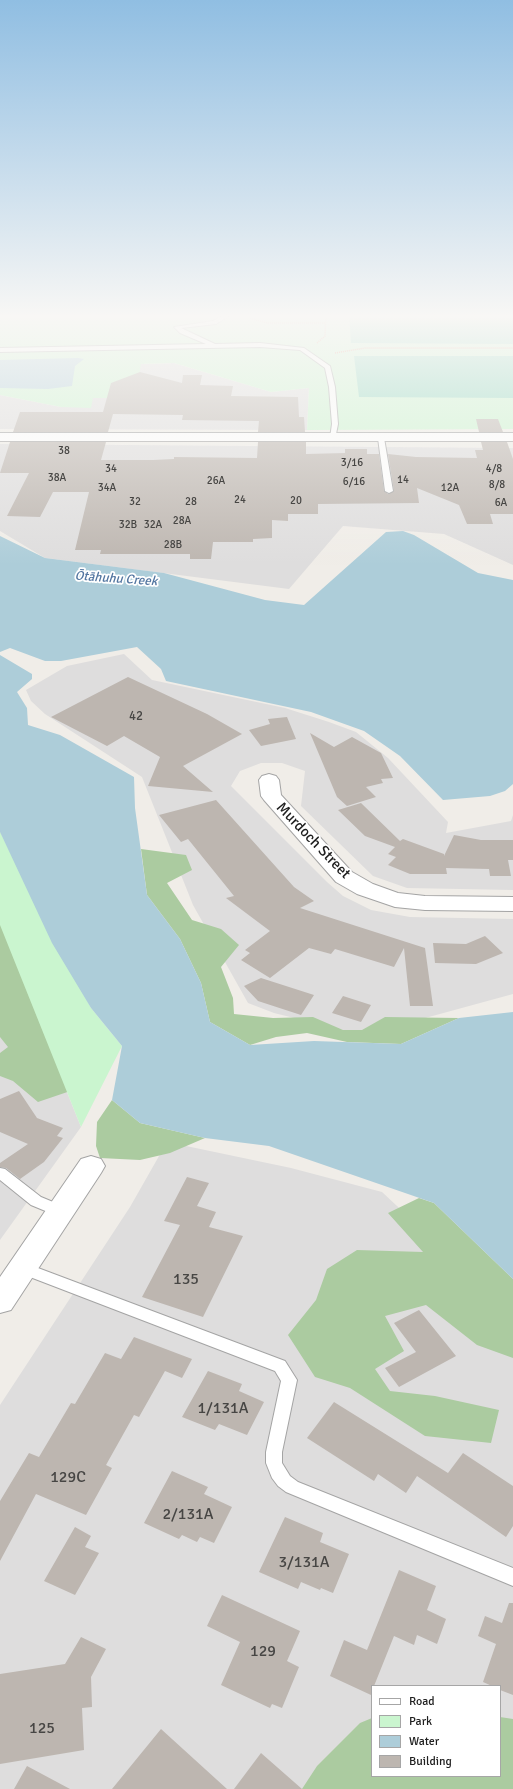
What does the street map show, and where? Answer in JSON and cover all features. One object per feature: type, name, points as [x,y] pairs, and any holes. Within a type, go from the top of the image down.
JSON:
[{"type":"street","points":[[0,437],[513,437]]},
{"type":"street","name":"Murdoch Street","points":[[269,780],[271,796],[344,877],[365,889],[395,900],[425,903],[513,904]]},
{"type":"street","points":[[0,1301],[91,1166]]},
{"type":"lane","points":[[333,398],[333,438]]},
{"type":"lane","points":[[381,438],[389,491]]},
{"type":"lane","points":[[0,1173],[36,1201],[60,1211]]},
{"type":"lane","points":[[22,1268],[280,1366],[289,1380],[274,1452],[274,1463],[278,1474],[284,1481],[292,1487],[513,1577]]},
{"type":"shaded area","points":[[0,398],[18,398],[61,407],[91,398],[309,398],[307,430],[0,429]]},
{"type":"shaded area","points":[[0,444],[513,448],[513,565],[444,534],[343,526],[289,589],[45,558],[0,531]]},
{"type":"shaded area","points":[[124,654],[152,680],[285,708],[356,732],[388,758],[448,822],[446,833],[511,821],[513,815],[513,890],[407,888],[373,876],[301,806],[305,771],[282,763],[261,763],[240,771],[231,786],[327,882],[343,896],[371,910],[410,917],[513,919],[513,994],[363,1035],[274,1013],[248,1003],[193,905],[142,777],[45,714],[31,701],[26,690],[67,666]]},
{"type":"shaded area","points":[[0,926],[81,1127],[0,1240]]},
{"type":"shaded area","points":[[167,1142],[291,1168],[382,1192],[484,1287],[513,1323],[513,1789],[0,1789],[0,1405],[130,1207]]},
{"type":"green space","points":[[18,398],[93,398],[91,408],[61,407]]},
{"type":"green space","points":[[309,398],[513,398],[513,429],[307,430]]},
{"type":"green space","points":[[0,832],[82,1087],[38,1102],[13,1081],[0,1076],[0,1053],[8,1047],[0,1037]]},
{"type":"green space","points":[[0,832],[91,1008],[122,1046],[81,1127],[0,925]]},
{"type":"green space","points":[[141,849],[186,855],[192,870],[167,883],[192,920],[221,929],[239,945],[221,967],[233,998],[234,1014],[273,1018],[313,1017],[343,1030],[362,1030],[385,1017],[459,1018],[401,1044],[347,1042],[307,1033],[276,1037],[250,1045],[210,1022],[201,983],[180,939],[147,895]]},
{"type":"green space","points":[[112,1100],[140,1123],[205,1138],[170,1153],[140,1160],[100,1158],[96,1146],[97,1122]]},
{"type":"green space","points":[[419,1198],[434,1203],[513,1279],[513,1358],[477,1345],[426,1305],[385,1316],[404,1351],[375,1369],[390,1391],[435,1396],[499,1410],[491,1443],[425,1436],[350,1388],[315,1377],[288,1335],[316,1300],[327,1269],[357,1250],[423,1252],[388,1213]]},
{"type":"green space","points":[[501,1717],[513,1719],[513,1789],[302,1789],[317,1766],[360,1723],[371,1718],[371,1777],[501,1777]]},
{"type":"water","name":"Ōtāhuhu Creek","points":[[403,531],[414,535],[478,573],[513,580],[513,784],[505,791],[490,796],[443,800],[400,756],[364,731],[311,712],[166,681],[161,669],[137,647],[61,661],[45,661],[10,648],[0,652],[0,536],[45,558],[164,573],[265,600],[304,605],[386,532]]},
{"type":"water","points":[[0,655],[32,674],[32,679],[17,692],[27,708],[28,725],[60,735],[134,777],[135,808],[147,895],[180,939],[201,983],[210,1022],[250,1045],[314,1041],[401,1044],[459,1018],[513,1012],[513,1279],[434,1203],[269,1146],[205,1138],[140,1123],[112,1100],[122,1046],[91,1008],[52,943],[0,832]]},
{"type":"building","points":[[107,398],[298,398],[299,417],[304,417],[305,432],[258,432],[259,421],[182,420],[183,415],[113,414],[108,432],[13,432],[20,412],[103,412]]},
{"type":"building","points":[[476,419],[498,419],[503,432],[479,432]]},
{"type":"building","points":[[10,442],[106,442],[101,460],[153,460],[174,459],[174,457],[257,458],[258,442],[306,442],[306,454],[345,453],[345,449],[367,449],[367,454],[379,454],[384,491],[388,494],[394,491],[388,454],[416,457],[477,458],[475,450],[483,450],[481,442],[507,442],[513,459],[513,514],[490,514],[493,524],[467,524],[459,505],[417,488],[419,503],[318,504],[318,514],[288,514],[288,521],[272,520],[272,538],[253,539],[253,542],[213,542],[211,559],[190,559],[190,554],[100,554],[101,550],[75,550],[89,492],[53,492],[40,517],[7,516],[29,473],[0,473]]},
{"type":"building","points":[[128,677],[207,714],[242,734],[183,766],[213,792],[148,786],[160,757],[124,736],[107,746],[51,717]]},
{"type":"building","points":[[287,717],[296,739],[261,746],[249,730],[270,724],[268,719]]},
{"type":"building","points":[[310,733],[334,747],[352,737],[381,753],[393,778],[381,779],[383,783],[366,787],[376,797],[347,806],[337,797]]},
{"type":"building","points":[[216,800],[294,887],[314,901],[300,908],[425,948],[433,1006],[410,1006],[404,948],[394,967],[335,949],[331,954],[309,948],[270,978],[241,960],[250,953],[245,950],[270,931],[226,898],[234,896],[188,839],[181,842],[159,815]]},
{"type":"building","points":[[361,803],[400,841],[403,839],[444,854],[444,856],[454,835],[481,840],[513,840],[513,860],[508,860],[511,876],[490,876],[489,869],[446,868],[447,874],[410,874],[388,865],[396,857],[388,854],[395,847],[365,836],[338,810]]},
{"type":"building","points":[[485,936],[503,953],[476,964],[435,963],[433,943],[466,944]]},
{"type":"building","points":[[261,978],[314,995],[301,1015],[258,1001],[244,986]]},
{"type":"building","points":[[343,996],[371,1005],[361,1022],[332,1013]]},
{"type":"building","points":[[19,1091],[37,1118],[63,1128],[57,1136],[63,1138],[44,1162],[20,1179],[6,1168],[0,1167],[0,1163],[28,1144],[0,1132],[0,1099]]},
{"type":"building","points":[[187,1177],[209,1183],[197,1206],[216,1212],[209,1227],[243,1236],[203,1317],[142,1297],[180,1225],[164,1221]]},
{"type":"building","points":[[419,1310],[456,1356],[399,1387],[385,1368],[416,1352],[394,1323]]},
{"type":"building","points":[[134,1337],[192,1359],[182,1378],[165,1371],[139,1417],[134,1415],[106,1465],[112,1468],[86,1515],[36,1494],[0,1561],[0,1501],[29,1453],[39,1457],[71,1403],[75,1404],[105,1353],[121,1359]]},
{"type":"building","points":[[208,1371],[242,1384],[239,1391],[264,1402],[247,1435],[219,1424],[215,1430],[182,1417]]},
{"type":"building","points":[[334,1402],[448,1473],[463,1453],[513,1486],[513,1526],[506,1537],[417,1476],[406,1493],[378,1474],[374,1481],[307,1438]]},
{"type":"building","points":[[172,1471],[208,1487],[204,1494],[232,1507],[214,1543],[200,1537],[197,1542],[182,1535],[179,1539],[144,1523]]},
{"type":"building","points":[[285,1517],[323,1533],[320,1542],[349,1554],[333,1593],[321,1588],[320,1590],[301,1582],[298,1589],[259,1572]]},
{"type":"building","points":[[75,1527],[91,1536],[85,1547],[99,1553],[75,1595],[44,1581]]},
{"type":"building","points":[[399,1570],[436,1586],[427,1610],[446,1619],[437,1644],[417,1635],[414,1645],[394,1636],[374,1685],[371,1685],[371,1695],[330,1676],[344,1640],[367,1650]]},
{"type":"building","points":[[222,1595],[300,1631],[287,1661],[299,1667],[282,1708],[272,1704],[270,1708],[221,1685],[240,1642],[207,1626]]},
{"type":"building","points":[[509,1603],[513,1603],[513,1695],[501,1690],[501,1685],[490,1685],[483,1682],[496,1644],[478,1636],[485,1616],[502,1623]]},
{"type":"building","points":[[81,1637],[106,1649],[91,1677],[92,1707],[82,1708],[84,1750],[0,1764],[0,1674],[65,1664]]},
{"type":"building","points":[[161,1729],[227,1789],[112,1789]]},
{"type":"building","points":[[261,1753],[302,1789],[234,1789]]},
{"type":"building","points":[[27,1766],[70,1789],[14,1789]]}]
